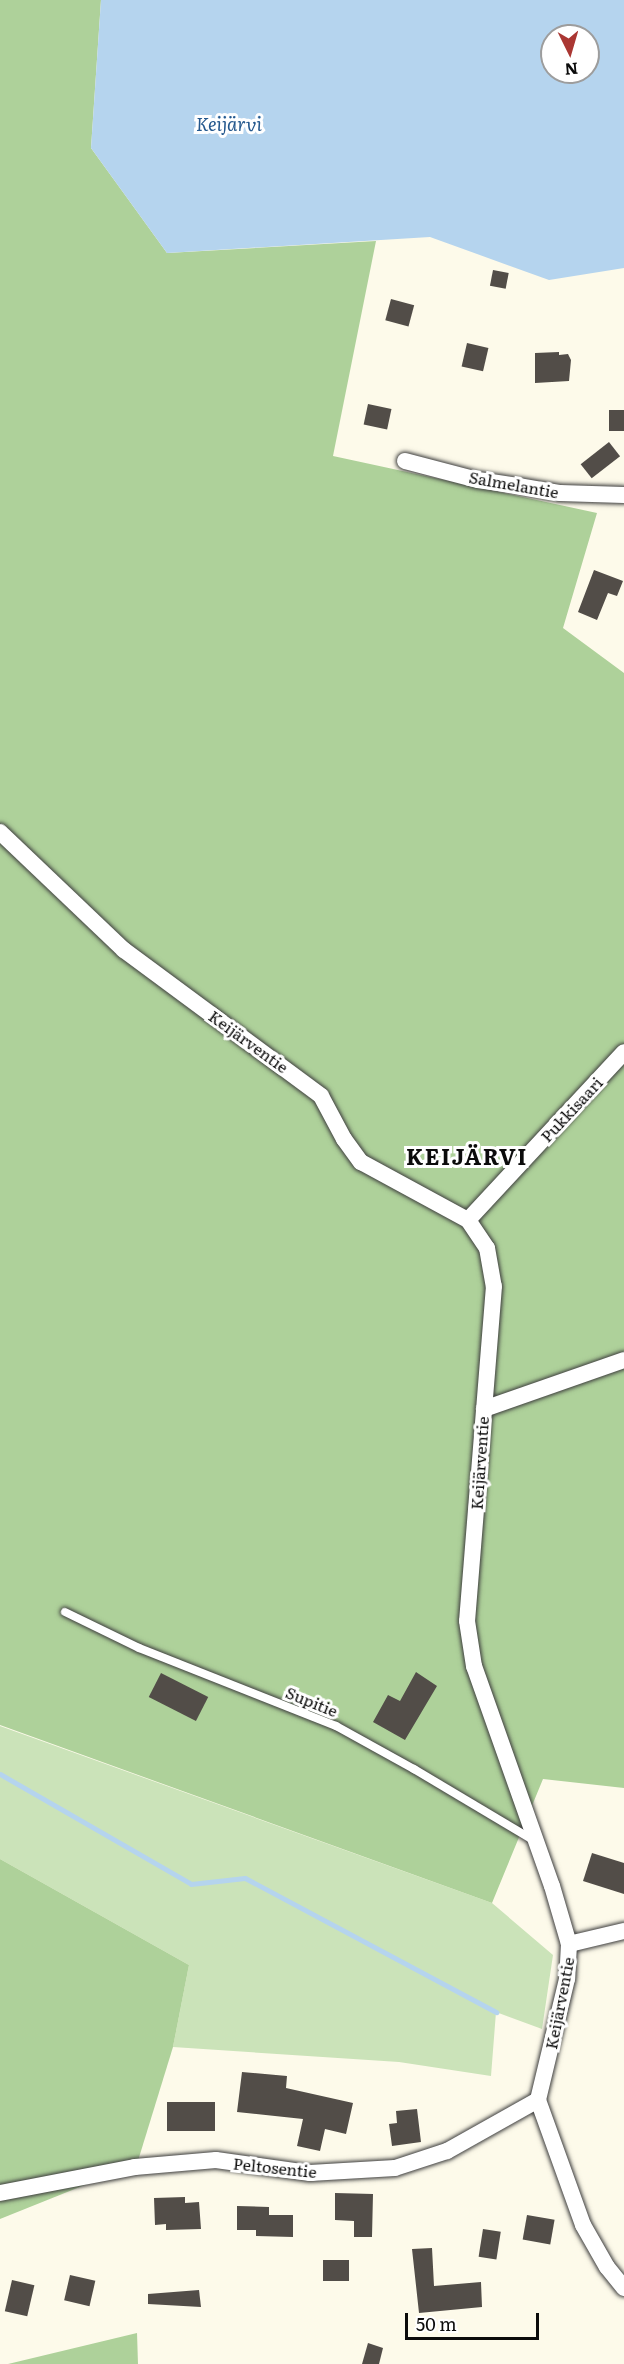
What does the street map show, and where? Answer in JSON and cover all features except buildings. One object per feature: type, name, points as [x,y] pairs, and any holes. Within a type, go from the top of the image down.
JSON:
[{"type":"street","name":"Salmelantie","points":[[405,460],[478,480],[560,493],[624,495]]},
{"type":"street","name":"Keijärventie","points":[[0,832],[124,950],[321,1096],[344,1139],[361,1162],[468,1220],[487,1248],[494,1286],[467,1621],[474,1666],[569,1944],[567,1979],[538,2100]]},
{"type":"street","name":"Pukkisaari","points":[[468,1220],[624,1052]]},
{"type":"street","points":[[484,1409],[624,1360]]},
{"type":"street","points":[[569,1944],[624,1931]]},
{"type":"street","points":[[538,2100],[583,2225],[607,2267],[624,2289]]},
{"type":"street","name":"Peltosentie","points":[[0,2193],[135,2167],[216,2160],[309,2173],[395,2168],[447,2151],[538,2100]]},
{"type":"lane","name":"Supitie","points":[[65,1612],[139,1648],[336,1726],[414,1769],[536,1842]]},
{"type":"green space","points":[[0,0],[101,0],[91,148],[167,253],[376,241],[333,456],[597,513],[563,628],[624,673],[624,1788],[543,1779],[492,1903],[0,1725]]},
{"type":"green space","points":[[0,1726],[492,1903],[553,1955],[542,2029],[496,2012],[491,2076],[399,2062],[173,2047],[189,1965],[0,1859]]},
{"type":"green space","points":[[0,1859],[189,1965],[173,2047],[137,2164],[0,2219]]},
{"type":"green space","points":[[137,2333],[138,2364],[8,2364]]},
{"type":"water","name":"Keijärvi","points":[[101,0],[624,0],[624,268],[549,280],[430,237],[167,253],[91,148]]},
{"type":"waterway","points":[[0,1774],[191,1884],[245,1878],[496,2012]]},
{"type":"district","name":"KEIJÄRVI","points":[[467,1156]]}]
